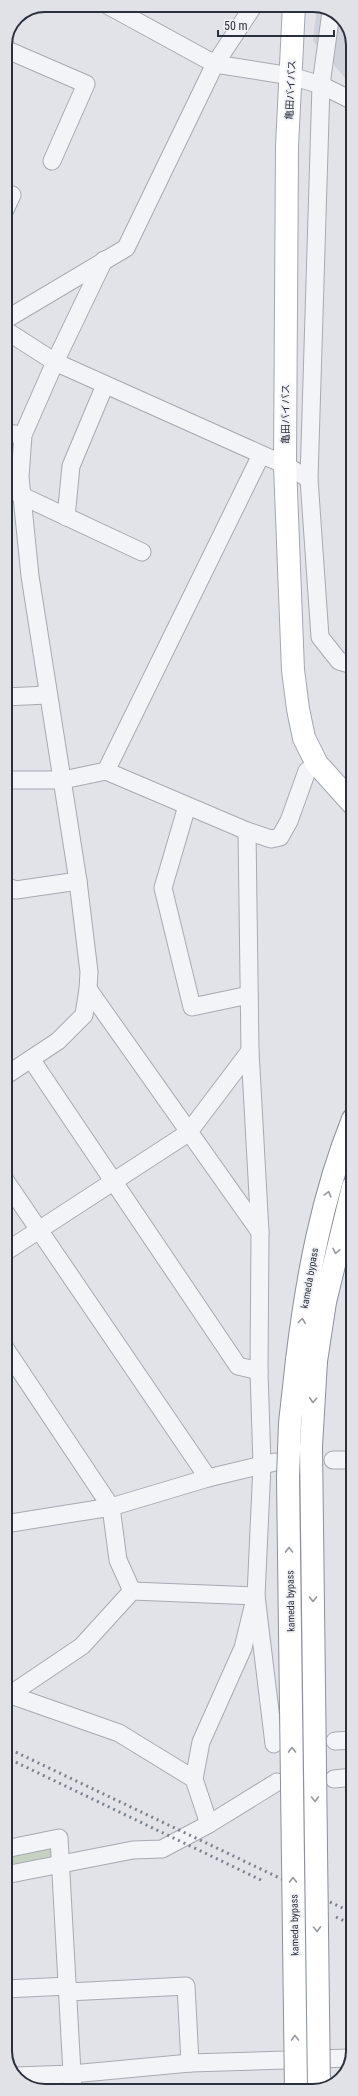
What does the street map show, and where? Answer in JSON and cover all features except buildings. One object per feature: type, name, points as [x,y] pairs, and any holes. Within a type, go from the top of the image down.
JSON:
[{"type":"main road","name":"亀田バイパス","points":[[294,12],[287,146],[285,465],[293,670],[298,709],[304,738],[317,764],[346,796]]},
{"type":"main road","name":"kameda bypass","points":[[319,2083],[311,1446],[304,1304],[316,1239],[335,1170],[346,1139]]},
{"type":"main road","name":"kameda bypass","points":[[296,2084],[288,1477],[290,1423],[324,1302],[346,1215]]},
{"type":"street","points":[[123,12],[215,64],[291,76],[322,85],[346,97]]},
{"type":"street","points":[[12,316],[126,248],[215,64],[249,12]]},
{"type":"street","points":[[330,18],[322,85],[309,479],[320,637],[339,661],[346,663]]},
{"type":"street","points":[[12,52],[86,84],[52,161]]},
{"type":"street","points":[[12,1071],[58,1041],[84,1015],[88,989],[89,972],[78,881],[63,780],[48,695],[20,495],[23,435],[55,362],[104,260]]},
{"type":"street","points":[[12,334],[55,362],[285,465],[309,479]]},
{"type":"street","points":[[66,517],[71,466],[105,385]]},
{"type":"street","points":[[12,434],[23,435]]},
{"type":"street","points":[[106,771],[261,455]]},
{"type":"street","points":[[20,495],[142,552]]},
{"type":"street","points":[[12,697],[48,695]]},
{"type":"street","points":[[12,780],[63,780],[106,771],[247,831],[271,839],[280,837],[289,821],[307,771],[317,764]]},
{"type":"street","points":[[187,806],[163,888],[192,1008],[249,995]]},
{"type":"street","points":[[209,1824],[194,1779],[200,1742],[243,1648],[256,1596],[268,1463],[259,1371],[260,1232],[250,1051],[247,831]]},
{"type":"street","points":[[12,889],[16,890],[78,881]]},
{"type":"street","points":[[88,989],[188,1133],[260,1232]]},
{"type":"street","points":[[12,1247],[188,1133],[250,1051]]},
{"type":"street","points":[[31,1059],[238,1366],[259,1371]]},
{"type":"street","points":[[12,1190],[208,1478]]},
{"type":"street","points":[[12,1358],[111,1507],[118,1560],[132,1591]]},
{"type":"street","points":[[333,1460],[346,1460]]},
{"type":"street","points":[[12,1523],[111,1507],[208,1478],[268,1463]]},
{"type":"street","points":[[132,1591],[256,1596]]},
{"type":"street","points":[[12,1691],[82,1646],[132,1591]]},
{"type":"street","points":[[256,1596],[274,1744]]},
{"type":"street","points":[[12,1697],[119,1733],[194,1779]]},
{"type":"street","points":[[335,1741],[346,1740]]},
{"type":"street","points":[[334,1779],[346,1778]]},
{"type":"street","points":[[12,1874],[133,1850],[162,1849],[209,1824],[277,1782]]},
{"type":"street","points":[[12,1848],[59,1838],[73,2084]]},
{"type":"street","points":[[12,1989],[186,1986],[190,2063]]},
{"type":"street","points":[[23,2076],[72,2074],[190,2063],[345,2058]]},
{"type":"shaded area","points":[[316,12],[325,15],[338,23],[342,29],[346,41],[346,79],[313,41]]},
{"type":"green space","points":[[53,1847],[53,1857],[12,1867],[12,1855]]},
{"type":"railway","points":[[12,1750],[346,1910]]},
{"type":"railway","points":[[12,1760],[261,1880]]},
{"type":"railway","points":[[336,1917],[346,1922]]}]
